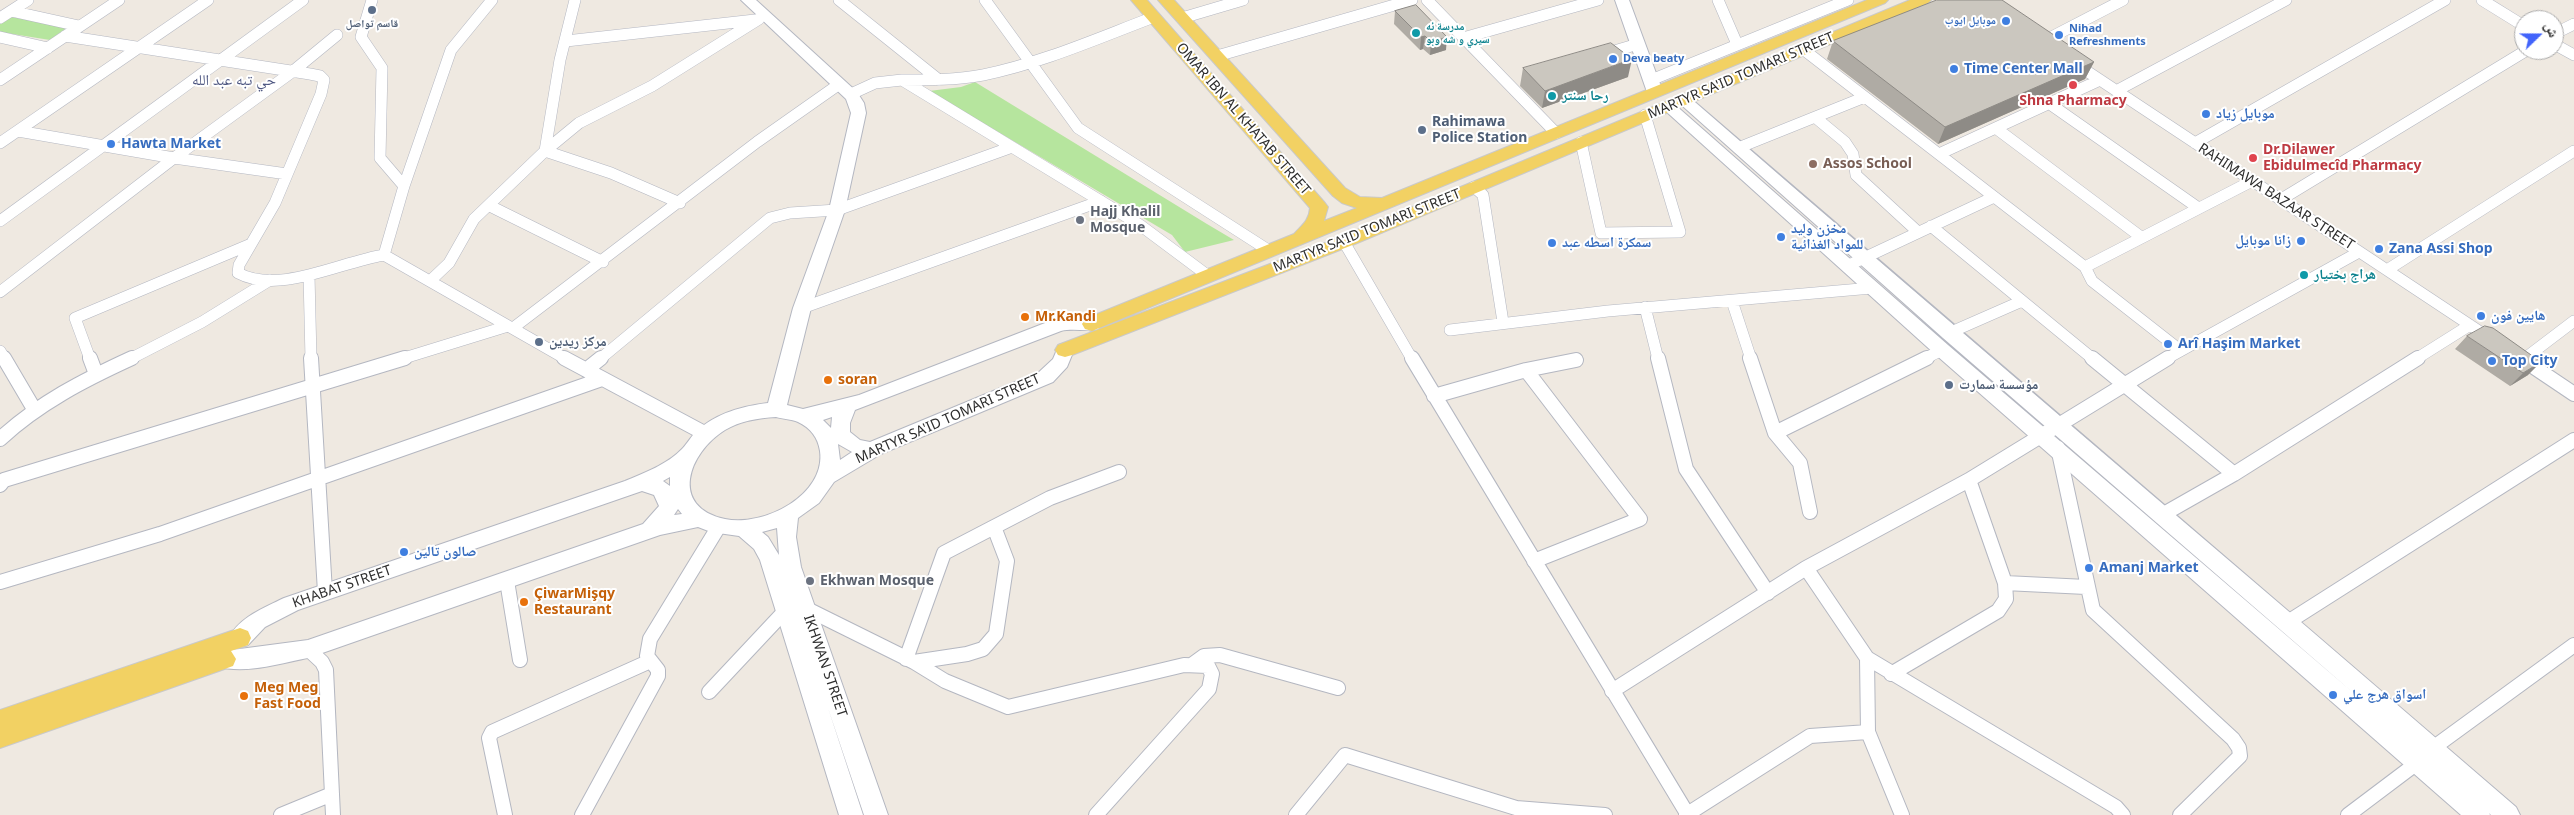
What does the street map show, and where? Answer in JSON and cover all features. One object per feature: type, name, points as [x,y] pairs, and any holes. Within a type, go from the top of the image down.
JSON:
[{"type":"main road","name":"OMAR IBN AL KHATAB STREET","points":[[1139,0],[1319,208],[1319,216],[1314,226],[1297,240]]},
{"type":"main road","name":"OMAR IBN AL KHATAB STREET","points":[[1166,0],[1348,200],[1367,204],[1390,201]]},
{"type":"main road","name":"MARTYR SA'ID TOMARI STREET","points":[[1065,350],[1344,242],[1646,116],[1672,101],[1880,0]]},
{"type":"main road","name":"MARTYR SA'ID TOMARI STREET","points":[[1092,324],[1550,135],[1672,101],[1804,50],[1923,0]]},
{"type":"main road","points":[[1248,125],[1270,115]]},
{"type":"main road","points":[[1550,135],[1538,143],[1540,148],[1558,152]]},
{"type":"main road","points":[[1514,150],[1529,150],[1532,158],[1530,164]]},
{"type":"main road","points":[[1319,208],[1332,211],[1341,208],[1344,196]]},
{"type":"main road","name":"IKHWAN STREET","points":[[744,528],[756,537],[765,549]]},
{"type":"main road","name":"KHABAT STREET","points":[[0,721],[240,638]]},
{"type":"main road","points":[[0,737],[224,659],[274,656],[308,649]]},
{"type":"street","points":[[0,18],[28,0]]},
{"type":"street","points":[[0,80],[119,0]]},
{"type":"street","points":[[0,143],[208,0]]},
{"type":"street","points":[[0,220],[102,145],[221,62],[303,0]]},
{"type":"street","points":[[372,0],[361,37],[382,68],[380,158],[404,186]]},
{"type":"street","points":[[384,255],[404,186],[451,50],[492,0]]},
{"type":"street","points":[[545,151],[575,0]]},
{"type":"street","points":[[839,0],[939,80]]},
{"type":"street","points":[[984,0],[1078,128],[1268,250]]},
{"type":"street","points":[[1182,18],[1243,0]]},
{"type":"street","points":[[1217,56],[1412,0]]},
{"type":"street","points":[[1427,0],[1464,38],[1511,81],[1550,135]]},
{"type":"street","points":[[1464,38],[1598,0]]},
{"type":"street","points":[[1622,0],[1638,44],[1672,101],[1946,342],[2040,435],[2058,448],[2417,763],[2495,813]]},
{"type":"street","points":[[1718,0],[1737,44]]},
{"type":"street","points":[[1672,101],[1737,44],[1848,0]]},
{"type":"street","name":"RAHIMAWA BAZAAR STREET","points":[[2123,0],[2038,39],[2500,345]]},
{"type":"street","points":[[2116,90],[2286,0]]},
{"type":"street","points":[[2195,143],[2445,0]]},
{"type":"street","points":[[2482,0],[2514,20]]},
{"type":"street","points":[[753,1],[763,19],[844,90],[859,106],[859,119],[837,210],[802,308],[776,410]]},
{"type":"street","points":[[11,11],[80,26]]},
{"type":"street","points":[[1,482],[510,327],[603,262],[757,142],[844,90],[884,80],[939,80],[983,75],[1029,62],[1154,17]]},
{"type":"street","points":[[566,42],[763,19]]},
{"type":"street","points":[[430,282],[449,263],[474,218],[490,206],[545,151],[579,123],[652,86],[763,19]]},
{"type":"street","points":[[0,292],[174,158],[292,72],[337,35]]},
{"type":"street","points":[[65,36],[221,62],[320,76],[324,80],[318,102],[275,203],[239,265],[238,273],[244,278],[270,280],[309,275],[371,256],[384,255],[602,379],[706,434]]},
{"type":"street","points":[[0,38],[48,48]]},
{"type":"street","points":[[1591,58],[1638,44]]},
{"type":"street","points":[[1804,50],[2085,267],[2092,281],[2180,350]]},
{"type":"street","points":[[2280,200],[2514,58]]},
{"type":"street","points":[[902,80],[1160,238],[1207,275]]},
{"type":"street","points":[[1939,154],[1997,129],[2100,80]]},
{"type":"street","points":[[1738,148],[1865,97]]},
{"type":"street","points":[[1672,101],[1738,148],[1855,261],[1872,288],[2057,424],[2433,748],[2495,813]]},
{"type":"street","points":[[2050,104],[2198,207]]},
{"type":"street","points":[[1581,142],[1601,233],[1680,232],[1646,116]]},
{"type":"street","points":[[1816,118],[1845,142],[1854,154],[1856,176],[1918,232]]},
{"type":"street","points":[[1997,129],[2142,237]]},
{"type":"street","points":[[18,131],[174,158],[287,174]]},
{"type":"street","points":[[586,370],[770,218],[790,212],[837,210],[1012,147]]},
{"type":"street","points":[[545,151],[611,173],[680,203]]},
{"type":"street","points":[[2387,270],[2574,151]]},
{"type":"street","points":[[2085,267],[2198,207],[2252,181]]},
{"type":"street","points":[[1474,187],[1483,196],[1503,322]]},
{"type":"street","points":[[1855,261],[1994,197]]},
{"type":"street","points":[[802,308],[1101,201]]},
{"type":"street","points":[[490,206],[603,262]]},
{"type":"street","points":[[1931,226],[2234,474]]},
{"type":"street","points":[[1344,242],[1434,396],[1687,815],[1810,736],[1868,732]]},
{"type":"street","points":[[96,374],[75,318],[251,244]]},
{"type":"street","points":[[1612,691],[1806,568],[1969,480],[2057,424],[2126,385],[2180,350],[2249,315],[2359,252]]},
{"type":"street","points":[[309,275],[312,387],[325,592]]},
{"type":"street","points":[[0,439],[34,409],[96,374],[195,326],[270,280]]},
{"type":"street","points":[[1450,330],[1503,322],[1645,307],[1872,288]]},
{"type":"street","points":[[1732,300],[1775,433],[1800,463],[1810,512]]},
{"type":"street","points":[[1775,433],[2022,301]]},
{"type":"street","points":[[1645,307],[1686,469],[1768,593]]},
{"type":"street","points":[[2574,321],[2518,357],[2574,394]]},
{"type":"street","name":"MARTYR SA'ID TOMARI STREET","points":[[803,416],[848,406],[1058,325],[1072,322],[1092,324]]},
{"type":"street","points":[[2162,515],[2234,474],[2470,325]]},
{"type":"street","name":"MARTYR SA'ID TOMARI STREET","points":[[825,478],[871,450],[1046,377],[1061,362],[1065,350]]},
{"type":"street","points":[[0,351],[34,409]]},
{"type":"street","points":[[1434,396],[1526,370],[1576,360]]},
{"type":"street","points":[[1526,370],[1640,518],[1534,561]]},
{"type":"street","points":[[0,582],[160,534],[602,379]]},
{"type":"street","points":[[848,406],[841,415],[839,426],[841,435],[848,443],[858,448],[871,450]]},
{"type":"street","points":[[776,410],[803,416],[816,424],[828,442],[830,463],[825,478],[810,498],[788,515],[766,524],[744,528],[719,526],[700,518],[687,507],[679,488],[681,467],[686,456],[706,434],[739,416],[776,410]]},
{"type":"street","points":[[2288,622],[2574,440]]},
{"type":"street","points":[[2058,448],[2086,587],[2093,610],[2233,739],[2239,748],[2240,756],[2180,815]]},
{"type":"street","name":"KHABAT STREET","points":[[240,638],[250,627],[268,615],[325,592],[642,483],[686,456]]},
{"type":"street","points":[[910,661],[944,553],[1050,498],[1119,472]]},
{"type":"street","points":[[1891,674],[1998,611],[2006,599],[2005,583],[1969,480]]},
{"type":"street","points":[[642,483],[658,487],[666,494],[669,507],[661,520],[650,530]]},
{"type":"street","name":"IKHWAN STREET","points":[[788,515],[786,537],[795,609],[851,815]]},
{"type":"street","points":[[333,815],[326,670],[322,662],[308,649],[650,530],[700,518]]},
{"type":"street","points":[[582,815],[658,676],[658,670],[648,662],[645,651],[650,639],[719,526]]},
{"type":"street","points":[[910,661],[967,654],[983,649],[996,634],[1007,561],[994,527]]},
{"type":"street","points":[[765,549],[774,538],[786,537]]},
{"type":"street","name":"IKHWAN STREET","points":[[765,549],[795,609],[876,815]]},
{"type":"street","points":[[1806,568],[1867,658],[2116,807],[2123,815]]},
{"type":"street","points":[[507,581],[520,660]]},
{"type":"street","points":[[2005,583],[2086,587]]},
{"type":"street","points":[[709,692],[795,609],[910,661],[945,681],[1008,707],[1193,664],[1204,664],[1211,670],[1213,679],[1209,689],[1096,815]]},
{"type":"street","points":[[2433,748],[2574,645]]},
{"type":"street","points":[[1193,664],[1204,656],[1220,655],[1338,688]]},
{"type":"street","points":[[1867,658],[1868,732],[1902,815]]},
{"type":"street","points":[[505,815],[489,738],[492,732],[648,662]]},
{"type":"street","points":[[1296,815],[1345,755],[1514,812],[1601,815]]},
{"type":"street","points":[[2348,815],[2417,763]]},
{"type":"street","points":[[282,815],[332,794]]},
{"type":"green space","points":[[11,17],[68,27],[50,40],[0,32],[0,24]]},
{"type":"green space","points":[[975,82],[1234,240],[1185,252],[1172,235],[929,91],[961,87]]},
{"type":"building","name":"Time Center Mall","points":[[1937,0],[2002,0],[2094,62],[1945,127],[1833,41]]},
{"type":"building","points":[[1416,5],[1447,37],[1431,42],[1425,36],[1421,37],[1395,11]]},
{"type":"building","points":[[1611,43],[1632,59],[1545,91],[1523,68]]},
{"type":"building","points":[[2485,326],[2493,328],[2541,362],[2523,373],[2467,336]]},
{"type":"place","name":"قاسم تواصل","points":[[372,10]]},
{"type":"place","name":"موبايل ايوب","points":[[2006,21]]},
{"type":"place","name":"مدرسة ئه سيري و شه وبو","points":[[1416,33]]},
{"type":"place","name":"Nihad Refreshments","points":[[2059,35]]},
{"type":"place","name":"Deva beaty","points":[[1613,59]]},
{"type":"place","name":"Time Center Mall","points":[[1954,69]]},
{"type":"place","name":"Shna Pharmacy","points":[[2073,85]]},
{"type":"place","name":"رحا سنتر","points":[[1552,96]]},
{"type":"place","name":"موبايل زياد","points":[[2206,114]]},
{"type":"place","name":"Rahimawa Police Station","points":[[1422,130]]},
{"type":"place","name":"Hawta Market","points":[[111,144]]},
{"type":"place","name":"Dr.Dilawer Ebidulmecîd Pharmacy","points":[[2253,158]]},
{"type":"place","name":"Assos School","points":[[1813,164]]},
{"type":"place","name":"Hajj Khalil Mosque","points":[[1080,220]]},
{"type":"place","name":"مخزن وليد للمواد الغذائية","points":[[1781,237]]},
{"type":"place","name":"زانا موبايل","points":[[2301,241]]},
{"type":"place","name":"سمكرة اسطه عبد","points":[[1552,243]]},
{"type":"place","name":"Zana Assi Shop","points":[[2379,249]]},
{"type":"place","name":"هراج بختيار","points":[[2304,275]]},
{"type":"place","name":"هايين فون","points":[[2481,316]]},
{"type":"place","name":"Mr.Kandi","points":[[1025,317]]},
{"type":"place","name":"مركز ريدين","points":[[539,342]]},
{"type":"place","name":"Arî Haşim Market","points":[[2168,344]]},
{"type":"place","name":"Top City","points":[[2492,361]]},
{"type":"place","name":"soran","points":[[828,380]]},
{"type":"place","name":"مؤسسة سمارت","points":[[1949,385]]},
{"type":"place","name":"صالون تالين","points":[[404,552]]},
{"type":"place","name":"Amanj Market","points":[[2089,568]]},
{"type":"place","name":"Ekhwan Mosque","points":[[810,581]]},
{"type":"place","name":"ÇiwarMişqy Restaurant","points":[[524,602]]},
{"type":"place","name":"اسواق هرج علي","points":[[2333,695]]},
{"type":"place","name":"Meg Meg Fast Food","points":[[244,696]]},
{"type":"district","name":"حي تبه عبد الله","points":[[234,81]]}]
